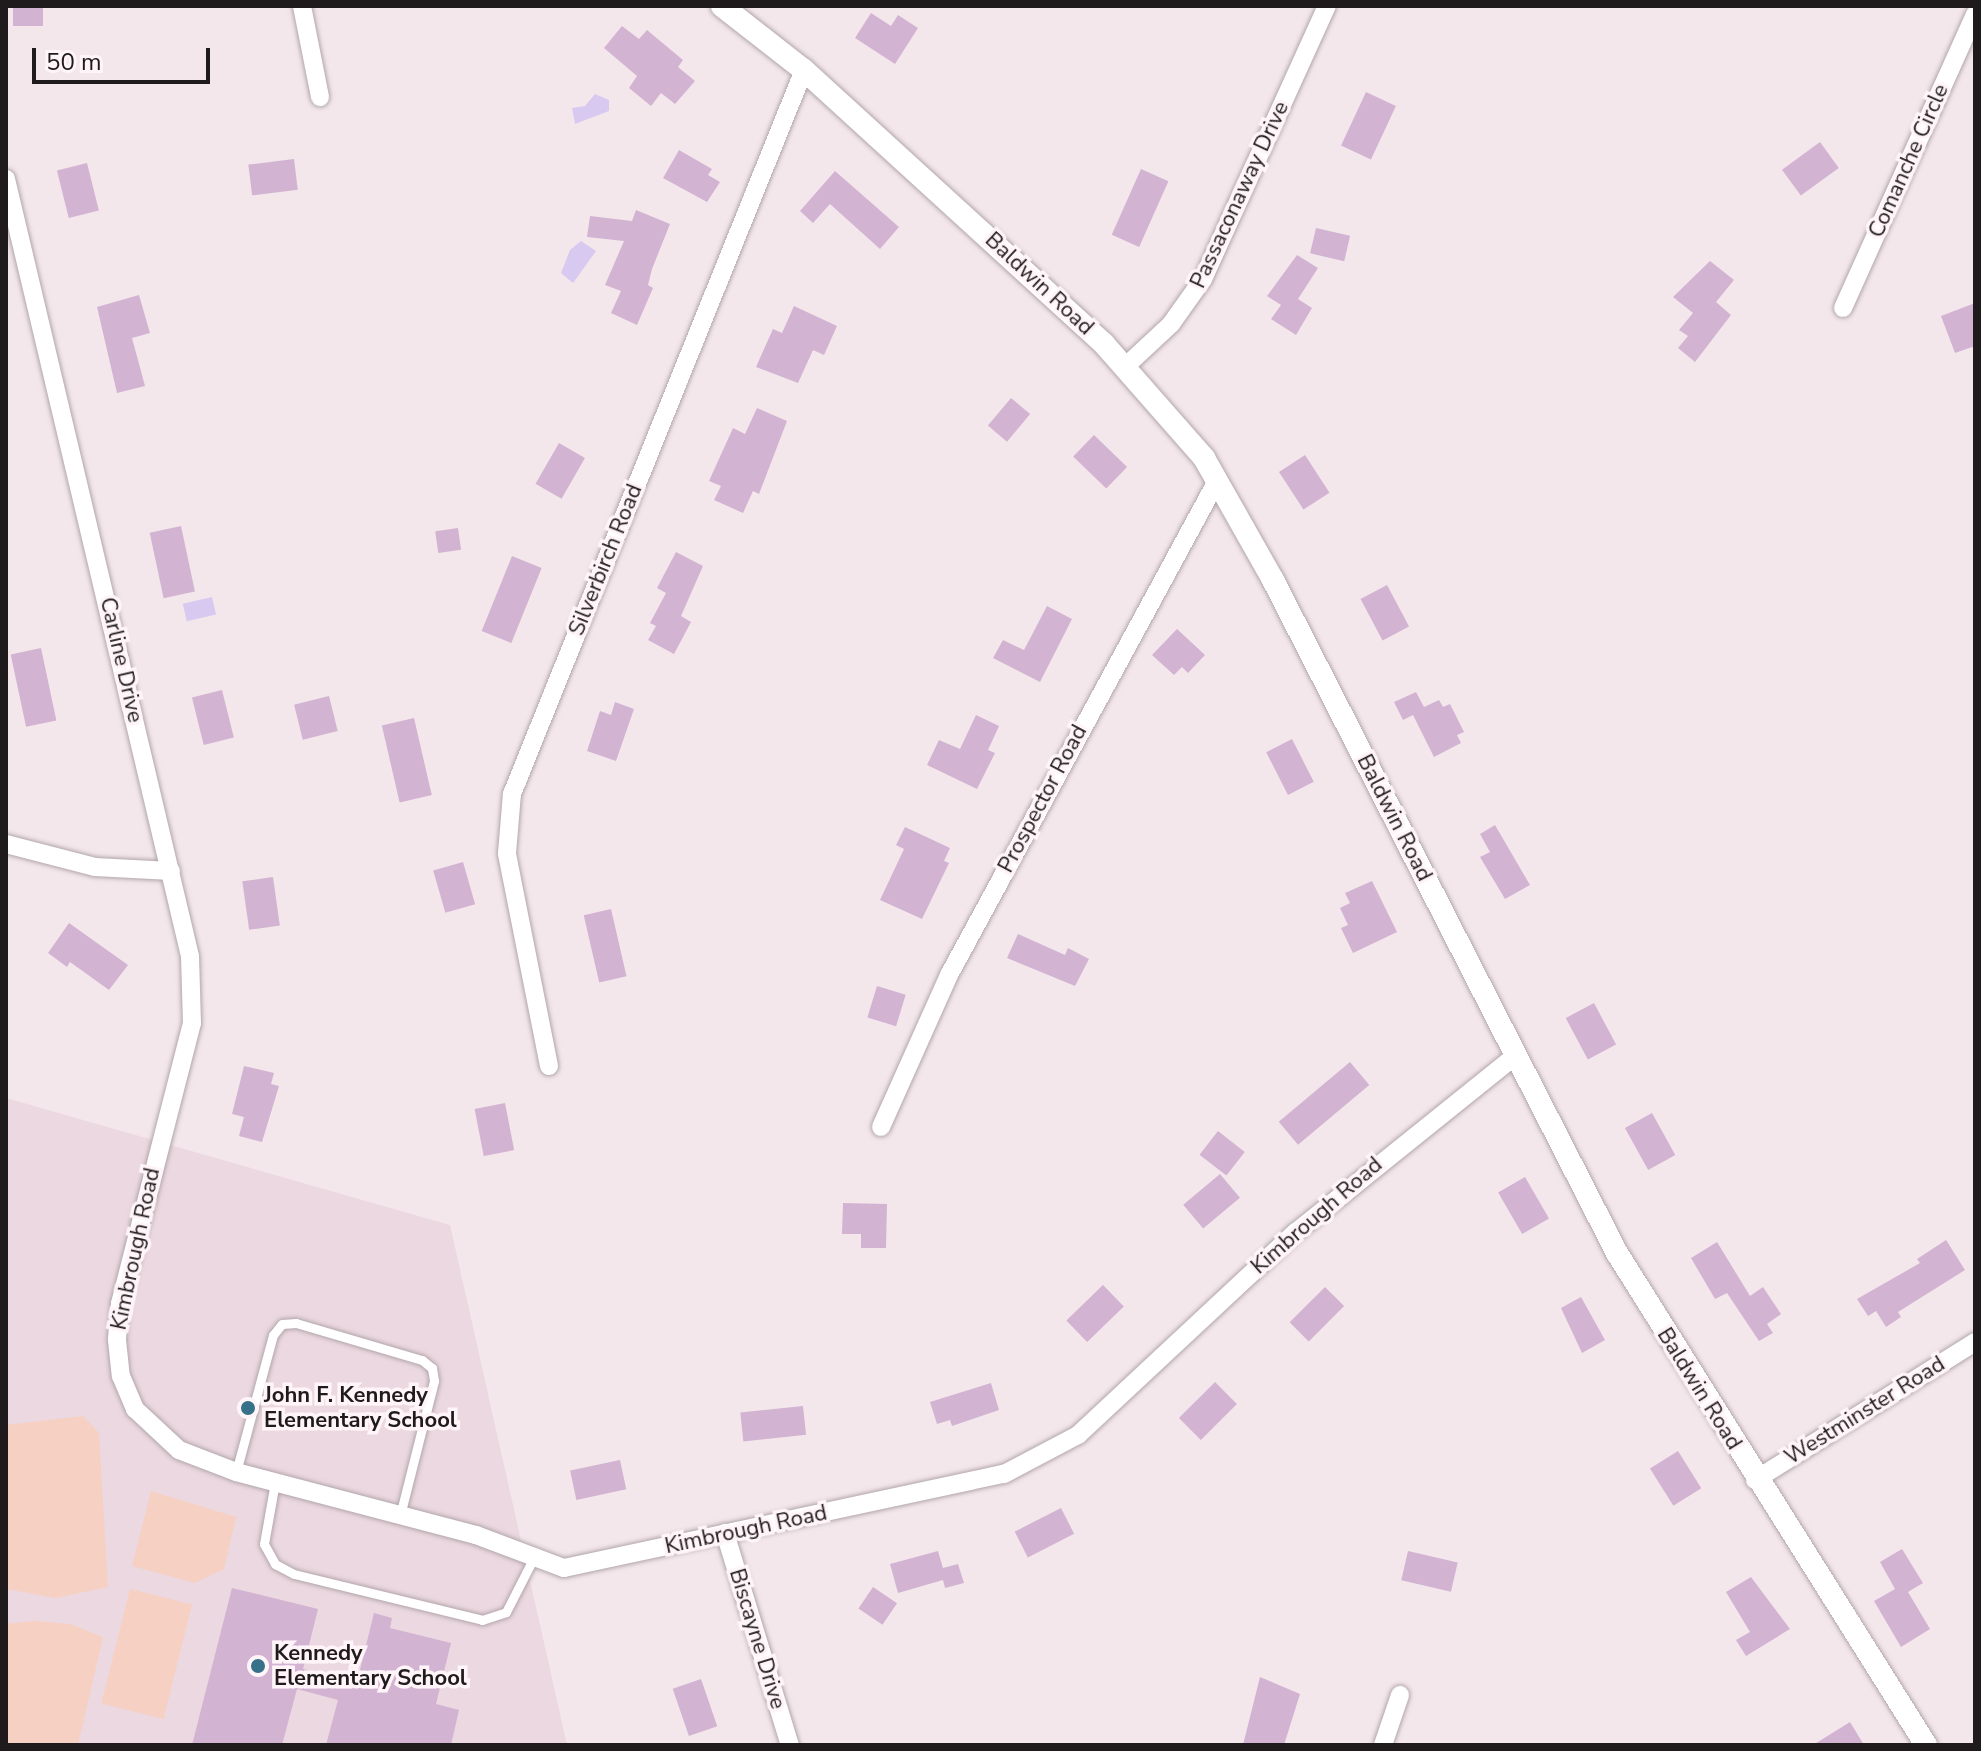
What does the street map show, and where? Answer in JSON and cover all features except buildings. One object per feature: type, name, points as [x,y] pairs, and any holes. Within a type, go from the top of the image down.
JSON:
[{"type":"street","points":[[302,6],[320,97]]},
{"type":"street","name":"Passaconaway Drive","points":[[1126,366],[1171,324],[1199,287],[1327,6]]},
{"type":"street","name":"Baldwin Road","points":[[730,8],[804,70],[1126,366],[1184,430],[1218,479],[1617,1253],[1755,1480],[1926,1745]]},
{"type":"street","name":"Comanche Circle","points":[[1843,308],[1975,14]]},
{"type":"street","name":"Silverbirch Road","points":[[549,1066],[507,853],[512,794],[804,70]]},
{"type":"street","name":"Carline Drive","points":[[6,179],[190,956],[194,1010],[159,1142]]},
{"type":"street","name":"Prospector Road","points":[[881,1127],[949,975],[1218,479]]},
{"type":"street","points":[[6,844],[95,867],[171,871]]},
{"type":"street","name":"Kimbrough Road","points":[[159,1142],[120,1304],[121,1376],[135,1409],[159,1437],[236,1472],[476,1535],[533,1559],[570,1568],[981,1481],[1058,1449],[1296,1232],[1514,1057]]},
{"type":"street","name":"Westminster Road","points":[[1755,1480],[1975,1342]]},
{"type":"street","name":"Biscayne Drive","points":[[725,1533],[790,1745]]},
{"type":"street","points":[[1383,1745],[1400,1695]]},
{"type":"lane","points":[[236,1472],[273,1335],[282,1324],[296,1323],[422,1360],[432,1368],[434,1381],[400,1515]]},
{"type":"lane","points":[[275,1482],[264,1544],[275,1564],[294,1574],[482,1620],[506,1612],[533,1559]]},
{"type":"shaded area","points":[[595,94],[609,100],[609,111],[575,124],[572,108],[585,106]]},
{"type":"shaded area","points":[[581,241],[596,251],[573,283],[561,273],[570,250]]},
{"type":"shaded area","points":[[212,597],[216,615],[187,621],[183,604]]},
{"type":"shaded area","name":"John F. Kennedy Elementary School","points":[[6,1098],[450,1225],[567,1745],[6,1745]]},
{"type":"shaded area","points":[[83,1416],[99,1433],[108,1587],[55,1598],[6,1589],[6,1425]]},
{"type":"shaded area","points":[[151,1491],[236,1517],[224,1569],[195,1583],[132,1566]]},
{"type":"shaded area","points":[[130,1589],[192,1604],[164,1719],[101,1703]]},
{"type":"shaded area","points":[[34,1621],[70,1624],[103,1637],[78,1745],[6,1745],[6,1624]]},
{"type":"place","name":"John F. Kennedy Elementary School","points":[[248,1408]]},
{"type":"place","name":"Kennedy Elementary School","points":[[258,1666]]}]
